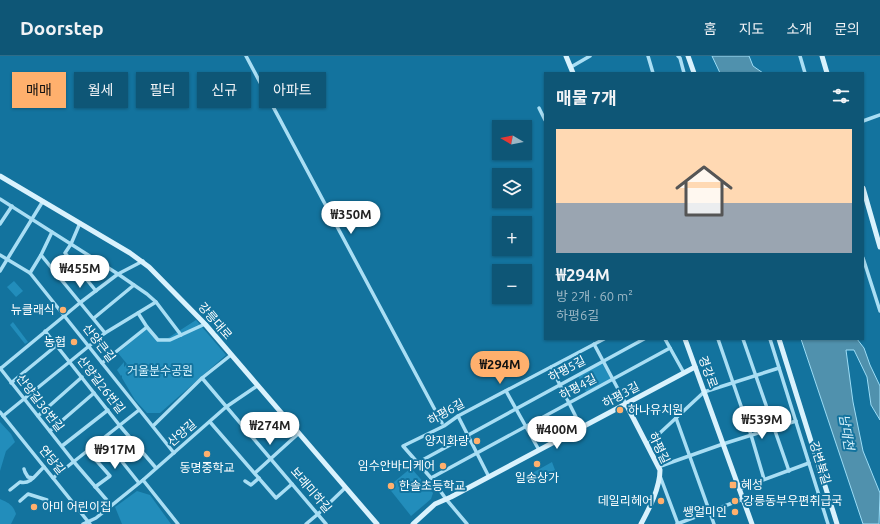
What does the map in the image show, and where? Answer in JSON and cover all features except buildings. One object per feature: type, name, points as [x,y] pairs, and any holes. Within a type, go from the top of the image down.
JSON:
[{"type":"street","points":[[246,56],[442,423]]},
{"type":"street","points":[[566,56],[573,72]]},
{"type":"street","points":[[571,67],[590,56]]},
{"type":"street","points":[[648,56],[653,72]]},
{"type":"street","points":[[678,56],[680,58],[684,72]]},
{"type":"street","points":[[688,56],[694,72]]},
{"type":"street","points":[[800,56],[805,72]]},
{"type":"street","points":[[822,56],[827,72]]},
{"type":"street","points":[[539,108],[544,118]]},
{"type":"street","points":[[864,121],[880,115]]},
{"type":"street","name":"강릉대로","points":[[0,177],[143,261],[164,280],[205,324],[377,524]]},
{"type":"street","points":[[864,191],[880,247]]},
{"type":"street","points":[[0,199],[134,285],[156,302],[182,335]]},
{"type":"street","points":[[0,270],[42,201]]},
{"type":"street","points":[[0,224],[12,206]]},
{"type":"street","points":[[80,223],[71,244],[65,253],[96,291]]},
{"type":"street","points":[[30,273],[52,232]]},
{"type":"street","name":"산양큰길","points":[[0,255],[30,273],[174,453]]},
{"type":"street","points":[[41,255],[94,318],[105,334]]},
{"type":"street","points":[[0,369],[81,302],[118,274],[143,261]]},
{"type":"street","points":[[864,261],[880,312]]},
{"type":"street","points":[[94,318],[134,285]]},
{"type":"street","points":[[1,414],[24,399],[105,334],[156,302]]},
{"type":"street","points":[[138,313],[158,340],[170,340],[205,324]]},
{"type":"street","points":[[102,363],[147,327]]},
{"type":"street","name":"산양길26번길","points":[[46,332],[120,426],[156,468]]},
{"type":"street","name":"하평6길","points":[[417,463],[403,446],[444,426],[458,416],[602,340]]},
{"type":"street","name":"하평5길","points":[[417,463],[642,340]]},
{"type":"street","points":[[666,340],[684,373]]},
{"type":"street","name":"경강로","points":[[685,340],[752,524]]},
{"type":"street","points":[[718,340],[751,435],[764,479]]},
{"type":"street","points":[[743,340],[789,470]]},
{"type":"street","name":"강변북길","points":[[770,340],[828,524]]},
{"type":"street","points":[[779,340],[838,524]]},
{"type":"street","points":[[594,344],[626,404]]},
{"type":"street","points":[[12,383],[57,345]]},
{"type":"street","name":"하평4길","points":[[431,478],[670,348]]},
{"type":"street","points":[[153,426],[202,378],[231,355]]},
{"type":"street","points":[[551,367],[568,404],[581,427]]},
{"type":"street","name":"하평3길","points":[[413,524],[436,504],[695,367]]},
{"type":"street","points":[[646,445],[704,392],[779,368]]},
{"type":"street","name":"산양길36번길","points":[[0,369],[74,462],[111,505]]},
{"type":"street","points":[[38,416],[82,377]]},
{"type":"street","name":"보래미하길","points":[[202,378],[326,524]]},
{"type":"street","name":"산양길","points":[[83,524],[96,518],[143,480],[226,407],[257,386]]},
{"type":"street","points":[[506,391],[539,450]]},
{"type":"street","points":[[50,432],[94,393]]},
{"type":"street","name":"하평길","points":[[626,404],[658,467],[660,476],[647,513],[641,523]]},
{"type":"street","points":[[62,446],[108,410]]},
{"type":"street","points":[[53,478],[139,410]]},
{"type":"street","name":"연당길","points":[[1,414],[89,522]]},
{"type":"street","points":[[458,416],[489,477]]},
{"type":"street","points":[[676,418],[714,524]]},
{"type":"street","points":[[658,467],[723,444],[796,421]]},
{"type":"street","points":[[210,422],[276,498],[292,484]]},
{"type":"street","points":[[255,473],[299,433]]},
{"type":"street","points":[[104,439],[139,483]]},
{"type":"street","points":[[88,451],[110,476],[96,487]]},
{"type":"street","points":[[417,463],[431,478],[467,524]]},
{"type":"street","points":[[739,489],[809,463]]},
{"type":"street","points":[[10,490],[20,482],[25,484],[30,482],[44,467]]},
{"type":"street","points":[[24,469],[28,477],[33,478]]},
{"type":"street","points":[[660,476],[678,524],[743,500]]},
{"type":"street","points":[[246,481],[251,485],[259,478]]},
{"type":"street","points":[[143,480],[178,524]]},
{"type":"street","points":[[306,524],[345,488]]},
{"type":"street","points":[[20,501],[28,494],[47,500]]},
{"type":"green space","points":[[14,281],[23,291],[16,297],[7,287]]},
{"type":"green space","name":"거울분수공원","points":[[196,320],[226,355],[160,413],[147,413],[135,400],[122,378],[122,375],[121,376],[117,370],[124,362],[124,367],[127,364],[118,353],[147,328],[158,338],[168,338]]},
{"type":"green space","points":[[13,322],[28,342],[25,344],[10,325]]},
{"type":"green space","points":[[602,363],[611,379],[586,392],[578,376]]},
{"type":"green space","points":[[0,422],[11,434],[15,442],[6,451],[0,471]]},
{"type":"green space","points":[[552,462],[555,470],[544,475],[545,479],[532,485],[527,476]]},
{"type":"green space","points":[[411,468],[433,493],[431,499],[411,516],[388,487]]},
{"type":"green space","points":[[137,491],[150,495],[171,524],[122,524],[115,507]]},
{"type":"green space","points":[[0,499],[14,508],[16,514],[11,524],[0,524]]},
{"type":"water","points":[[712,56],[749,56],[753,66],[762,72],[720,72]]},
{"type":"water","name":"남대천","points":[[801,340],[858,340],[864,348],[880,386],[880,420],[871,405],[867,377],[854,350],[846,350],[853,402],[863,451],[880,493],[879,524],[863,524]]},
{"type":"place","name":"뉴클래식","points":[[63,310]]},
{"type":"place","name":"농협","points":[[74,342]]},
{"type":"place","name":"하나유치원","points":[[620,410]]},
{"type":"place","name":"양지화랑","points":[[477,441]]},
{"type":"place","name":"동명중학교","points":[[207,454]]},
{"type":"place","name":"일송상가","points":[[537,464]]},
{"type":"place","name":"임수안바디케어","points":[[443,466]]},
{"type":"place","name":"혜성","points":[[733,485]]},
{"type":"place","name":"한솔초등학교","points":[[391,486]]},
{"type":"place","name":"데일리헤어","points":[[661,501]]},
{"type":"place","name":"강릉동부우편취급국","points":[[735,501]]},
{"type":"place","name":"아미 어린이집","points":[[34,507]]},
{"type":"place","name":"쌩얼미인","points":[[735,512]]}]
